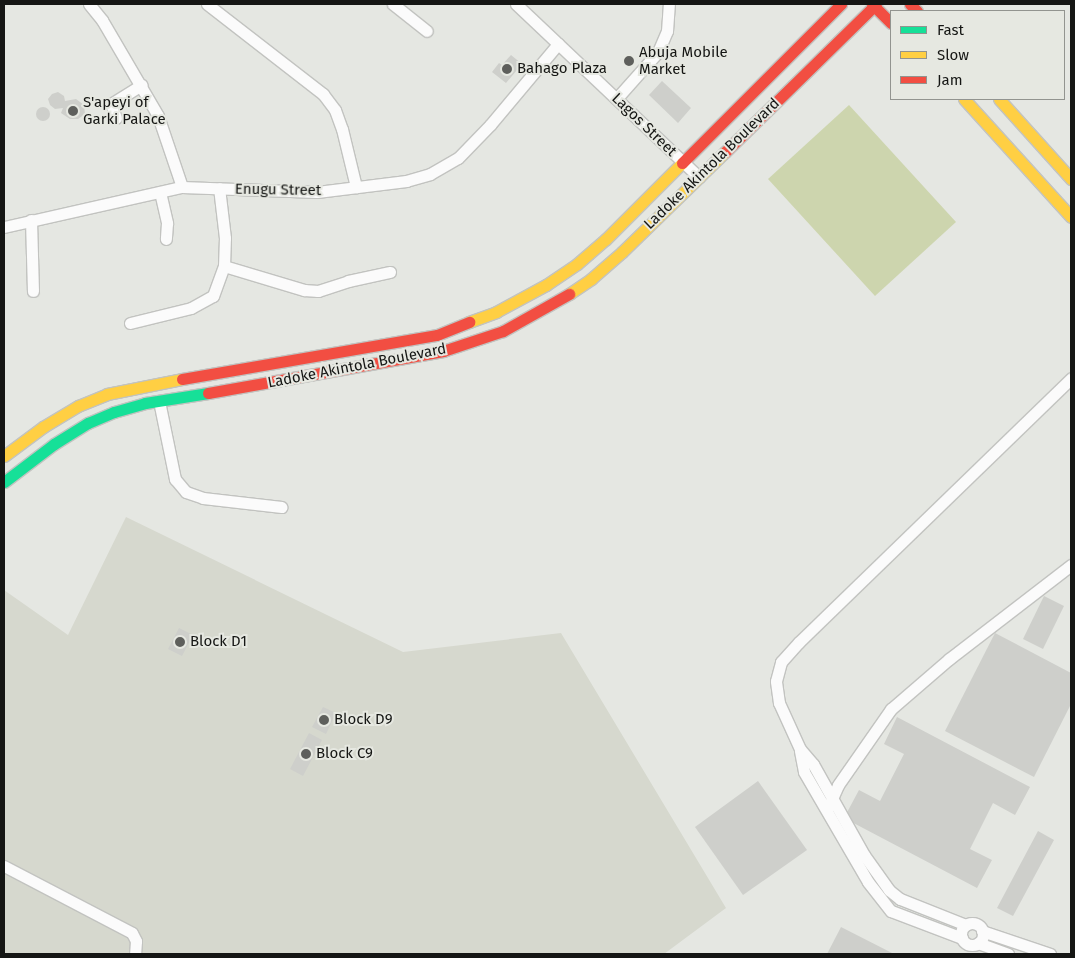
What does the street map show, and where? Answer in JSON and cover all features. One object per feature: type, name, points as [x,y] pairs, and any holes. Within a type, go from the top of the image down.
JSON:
[{"type":"street","points":[[89,4],[102,20],[142,85],[158,116],[182,187]]},
{"type":"street","points":[[393,4],[427,31]]},
{"type":"street","name":"Lagos Street","points":[[516,4],[699,177]]},
{"type":"street","points":[[617,98],[658,52],[667,31],[669,4]]},
{"type":"street","name":"Ladoke Akintola Boulevard","points":[[4,456],[43,426],[78,406],[106,394],[141,386],[411,340],[468,325],[546,285],[577,264],[684,164],[841,4]]},
{"type":"street","points":[[874,4],[890,22]]},
{"type":"street","name":"Ladoke Akintola Boulevard","points":[[4,482],[54,444],[88,424],[114,412],[159,401],[414,358],[443,351],[503,330],[559,302],[591,279],[622,252],[874,4]]},
{"type":"street","points":[[216,6],[323,94],[334,110],[342,129],[356,187]]},
{"type":"street","name":"Enugu Street","points":[[4,227],[182,187],[317,192],[406,181],[430,174],[458,158],[490,125],[558,44]]},
{"type":"street","points":[[116,118],[111,104],[142,85]]},
{"type":"street","points":[[965,100],[1071,217]]},
{"type":"street","points":[[1000,100],[1071,179]]},
{"type":"street","points":[[130,322],[191,308],[213,296],[218,287],[224,266],[225,238],[220,188]]},
{"type":"street","points":[[160,192],[167,223],[166,239]]},
{"type":"street","points":[[31,220],[33,291]]},
{"type":"street","points":[[224,266],[304,290],[318,291],[348,281],[390,272]]},
{"type":"street","points":[[1008,954],[978,943],[970,945],[962,938],[891,911],[868,882],[804,772],[800,749],[779,703],[776,681],[781,662],[806,635],[1071,378]]},
{"type":"street","points":[[159,401],[175,479],[186,492],[203,498],[280,506]]},
{"type":"street","points":[[827,810],[838,785],[891,709],[949,659],[1071,566]]},
{"type":"street","points":[[800,749],[813,764],[864,855],[889,890],[900,899],[966,925],[977,924],[982,931],[1050,954]]},
{"type":"street","points":[[4,866],[132,933],[136,941],[135,954]]},
{"type":"street","points":[[962,938],[961,931],[966,925]]},
{"type":"street","points":[[978,943],[982,936],[982,931]]},
{"type":"shaded area","points":[[126,517],[403,652],[561,633],[726,908],[664,954],[4,954],[4,590],[68,635]]},
{"type":"green space","points":[[849,105],[956,222],[875,296],[768,179]]},
{"type":"building","name":"Bahago Plaza","points":[[511,55],[522,64],[506,83],[492,72],[499,63],[502,65]]},
{"type":"building","points":[[662,81],[691,108],[678,123],[649,95]]},
{"type":"building","name":"S'apeyi of Garki Palace","points":[[58,92],[64,96],[65,101],[76,99],[84,105],[85,114],[78,119],[70,119],[61,113],[63,108],[55,109],[50,105],[48,99],[52,94]]},
{"type":"building","name":"S'apeyi of Garki Palace","points":[[40,107],[46,107],[50,114],[46,121],[40,121],[36,117],[36,111]]},
{"type":"building","points":[[1044,596],[1064,606],[1043,649],[1023,639]]},
{"type":"building","name":"Block D1","points":[[179,628],[193,635],[182,656],[168,649]]},
{"type":"building","points":[[995,633],[1071,673],[1071,704],[1034,777],[945,731]]},
{"type":"building","name":"Block D9","points":[[323,707],[336,713],[326,734],[312,727]]},
{"type":"building","points":[[897,717],[1030,787],[1015,815],[993,803],[970,849],[992,860],[977,888],[844,818],[859,790],[880,801],[904,754],[884,744]]},
{"type":"building","name":"Block C9","points":[[309,733],[322,740],[303,776],[290,769]]},
{"type":"building","points":[[758,781],[807,850],[743,895],[695,827]]},
{"type":"building","points":[[1038,831],[1054,840],[1013,916],[997,908]]},
{"type":"building","points":[[841,927],[894,954],[827,954]]},
{"type":"traffic: fast","points":[[4,482],[54,444],[88,423],[114,412],[145,403],[208,393]]},
{"type":"traffic: slow","points":[[965,100],[1071,217]]},
{"type":"traffic: slow","points":[[1000,100],[1071,179]]},
{"type":"traffic: slow","points":[[569,294],[591,279],[622,252],[725,152]]},
{"type":"traffic: slow","points":[[469,322],[496,312],[546,285],[577,264],[606,239],[682,163]]},
{"type":"traffic: slow","points":[[4,456],[43,427],[78,406],[107,394],[182,379]]},
{"type":"traffic: jam","points":[[682,163],[841,4]]},
{"type":"traffic: jam","points":[[872,4],[890,22]]},
{"type":"traffic: jam","points":[[725,152],[876,4]]},
{"type":"traffic: jam","points":[[910,4],[916,10]]},
{"type":"traffic: jam","points":[[208,393],[443,351],[503,331],[569,294]]},
{"type":"traffic: jam","points":[[182,379],[437,335],[469,322]]},
{"type":"place","name":"Abuja Mobile Market","points":[[629,61]]},
{"type":"place","name":"Bahago Plaza","points":[[507,69]]},
{"type":"place","name":"S'apeyi of Garki Palace","points":[[73,111]]},
{"type":"place","name":"Block D1","points":[[180,642]]},
{"type":"place","name":"Block D9","points":[[324,720]]},
{"type":"place","name":"Block C9","points":[[306,754]]}]
